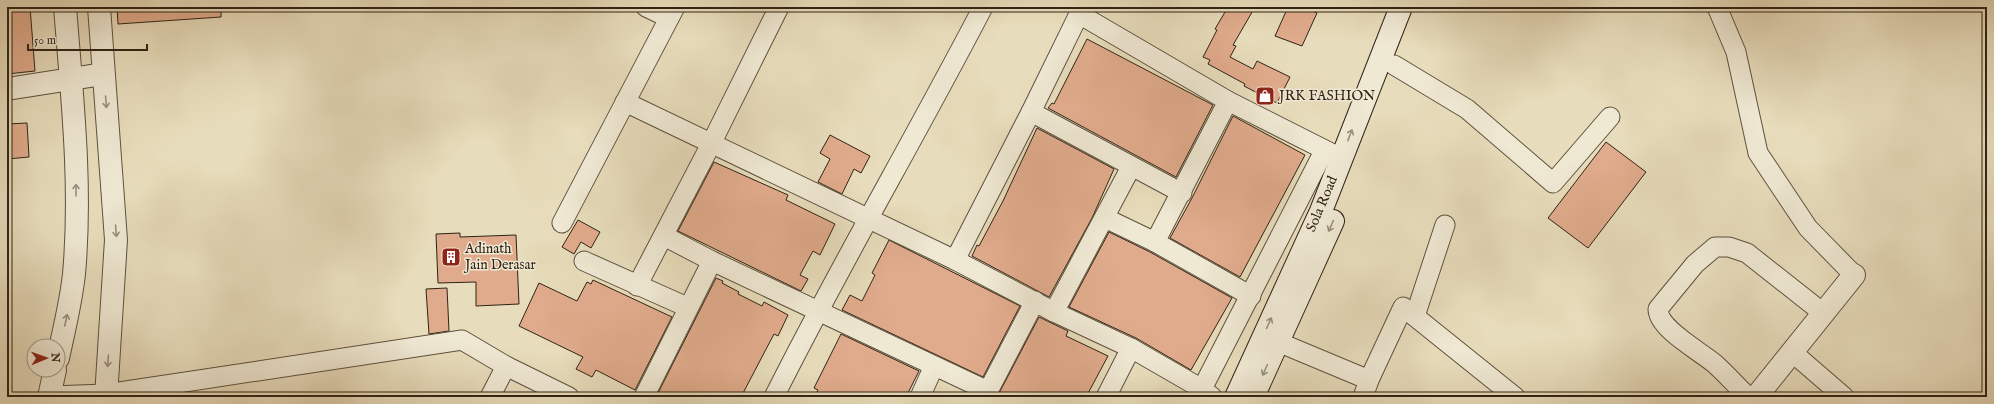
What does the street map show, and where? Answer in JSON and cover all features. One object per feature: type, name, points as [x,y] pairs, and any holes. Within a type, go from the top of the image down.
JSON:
[{"type":"street","points":[[62,338],[70,303],[77,242],[76,154],[65,7]]},
{"type":"street","points":[[99,7],[116,240],[106,395]]},
{"type":"street","points":[[562,223],[672,13],[646,7]]},
{"type":"street","name":"Sola Road","points":[[1236,397],[1321,211],[1331,158],[1401,7]]},
{"type":"street","name":"Sola Road","points":[[1253,397],[1335,217],[1416,7]]},
{"type":"street","points":[[1717,7],[1736,52],[1758,153],[1808,228],[1854,275],[1756,397]]},
{"type":"street","points":[[774,397],[818,310],[870,219],[979,8]]},
{"type":"street","points":[[637,286],[711,144],[773,9]]},
{"type":"street","points":[[625,102],[870,219],[954,260],[1054,312],[1131,348],[1207,393],[1251,296],[1331,158],[1228,101],[1079,14],[1031,112],[954,260]]},
{"type":"street","points":[[1394,65],[1467,109],[1553,183],[1610,117]]},
{"type":"street","points":[[7,89],[103,74]]},
{"type":"street","points":[[1154,242],[1182,193],[1228,101]]},
{"type":"street","points":[[1031,112],[1182,193]]},
{"type":"street","points":[[1054,312],[1131,167]]},
{"type":"street","points":[[1105,218],[1154,242],[1251,296]]},
{"type":"street","points":[[1414,316],[1445,225]]},
{"type":"street","points":[[664,236],[934,366],[986,394],[1035,301]]},
{"type":"street","points":[[1748,397],[1714,364],[1668,327],[1658,316],[1658,310],[1695,264],[1715,247],[1728,247],[1747,253],[1823,313]]},
{"type":"street","points":[[644,397],[687,307],[712,260]]},
{"type":"street","points":[[584,261],[637,286],[687,307]]},
{"type":"street","points":[[1278,342],[1366,388],[1403,307],[1515,397]]},
{"type":"street","points":[[53,378],[49,397],[106,395],[462,340],[506,366],[569,397]]},
{"type":"street","points":[[1106,397],[1131,348]]},
{"type":"street","points":[[1792,352],[1844,397]]},
{"type":"street","points":[[490,397],[506,366]]},
{"type":"street","points":[[920,397],[934,366]]},
{"type":"building","points":[[7,7],[30,7],[35,71],[7,74]]},
{"type":"building","points":[[117,7],[221,7],[221,17],[118,24]]},
{"type":"building","points":[[1228,7],[1255,7],[1233,45],[1236,46],[1230,57],[1253,69],[1257,61],[1290,77],[1277,103],[1244,86],[1245,84],[1208,64],[1210,60],[1203,57],[1217,30],[1215,29]]},
{"type":"building","points":[[1288,7],[1303,7],[1317,13],[1302,46],[1275,36]]},
{"type":"building","points":[[1087,39],[1213,105],[1176,177],[1048,108],[1052,103],[1054,104]]},
{"type":"building","points":[[1233,116],[1305,155],[1240,277],[1170,238]]},
{"type":"building","points":[[27,123],[29,157],[7,159],[7,124]]},
{"type":"building","points":[[1037,128],[1114,169],[1092,218],[1049,297],[972,256],[1003,201]]},
{"type":"building","points":[[830,135],[870,156],[861,173],[854,169],[842,194],[818,182],[830,159],[820,153]]},
{"type":"building","points":[[1606,142],[1646,172],[1588,248],[1548,218]]},
{"type":"building","points":[[714,162],[788,195],[786,200],[835,224],[820,255],[813,251],[800,275],[808,279],[801,291],[678,231]]},
{"type":"building","points":[[578,220],[600,232],[591,248],[581,242],[574,254],[562,247]]},
{"type":"building","points":[[1109,232],[1150,252],[1232,298],[1191,370],[1136,338],[1069,307]]},
{"type":"building","points":[[460,233],[460,237],[516,235],[519,304],[476,306],[476,282],[438,283],[436,234]]},
{"type":"building","points":[[889,240],[1020,306],[983,377],[842,310],[850,295],[862,301],[875,275],[872,273]]},
{"type":"building","points":[[716,278],[739,292],[738,294],[762,306],[764,302],[788,315],[778,336],[774,334],[741,397],[656,397]]},
{"type":"building","points":[[593,280],[672,317],[635,390],[596,370],[592,377],[576,369],[583,357],[519,326],[539,283],[577,301],[587,282],[591,284]]},
{"type":"building","points":[[447,288],[449,331],[429,334],[426,289]]},
{"type":"building","points":[[1039,317],[1068,331],[1066,336],[1108,356],[1086,397],[997,397]]},
{"type":"building","points":[[841,334],[919,371],[906,397],[814,397],[818,390],[814,388]]},
{"type":"place","name":"JRK FASHION","points":[[1265,96]]},
{"type":"place","name":"Adinath Jain Derasar","points":[[451,257]]}]
